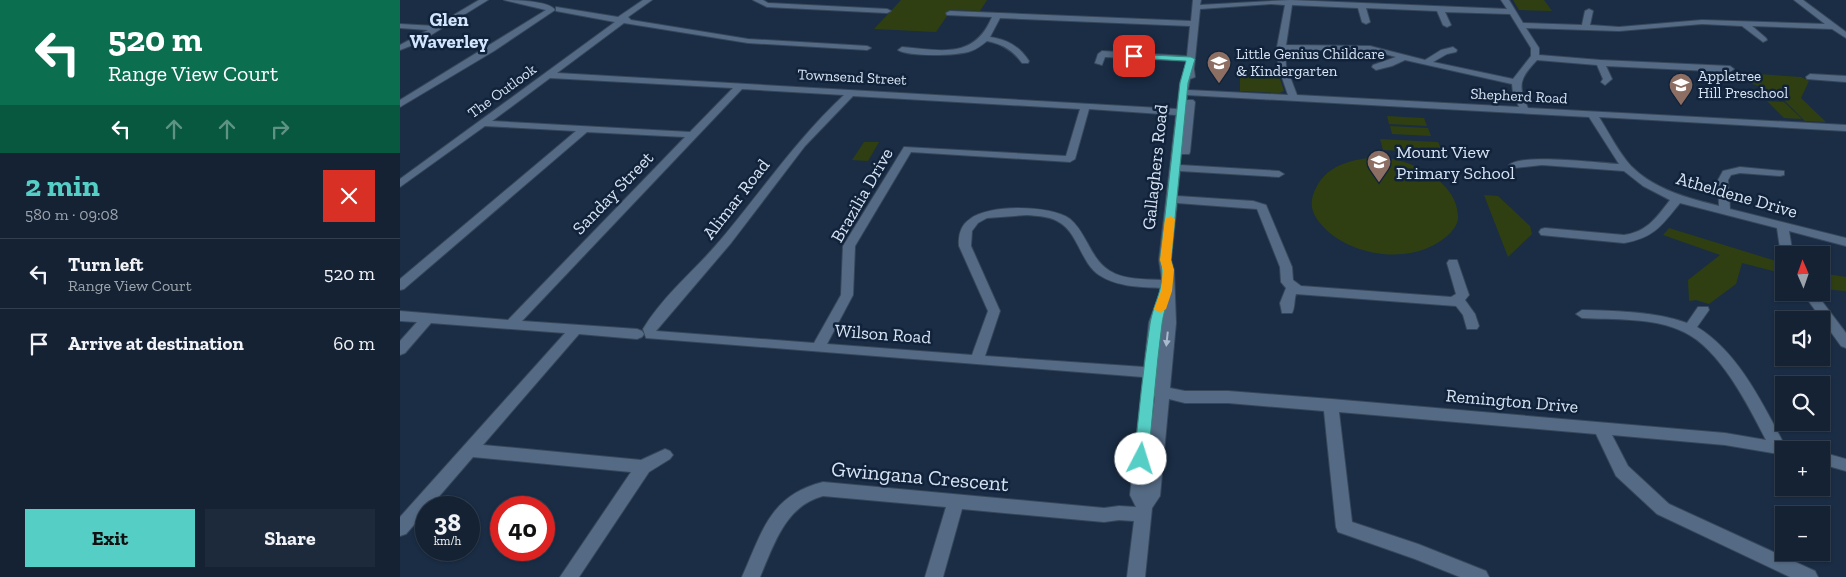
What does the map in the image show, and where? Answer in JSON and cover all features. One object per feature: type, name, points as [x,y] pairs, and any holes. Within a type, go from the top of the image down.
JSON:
[{"type":"street","points":[[401,47],[484,0]]},
{"type":"street","points":[[508,0],[624,18],[748,42],[867,48]]},
{"type":"street","points":[[400,104],[491,49],[566,0]]},
{"type":"street","name":"The Outlook","points":[[400,184],[550,75],[648,0]]},
{"type":"street","points":[[757,0],[767,6],[887,11]]},
{"type":"street","points":[[785,6],[792,0]]},
{"type":"street","points":[[1505,0],[1535,48],[1535,57],[1517,76],[1515,82],[1516,93],[1525,111]]},
{"type":"street","points":[[1798,0],[1846,36]]},
{"type":"street","points":[[1197,3],[1289,2],[1512,12]]},
{"type":"street","points":[[1289,2],[1281,47],[1282,66],[1294,98]]},
{"type":"street","name":"Gallaghers Road","points":[[1136,577],[1143,514],[1138,495],[1156,385],[1168,270],[1173,260],[1176,199],[1197,3]]},
{"type":"street","points":[[1361,5],[1366,22]]},
{"type":"street","points":[[1440,9],[1447,25]]},
{"type":"street","points":[[1586,27],[1589,11]]},
{"type":"street","points":[[950,13],[1195,24]]},
{"type":"street","points":[[902,50],[961,51],[975,46],[985,38],[998,15]]},
{"type":"street","points":[[1520,25],[1619,29],[1684,22],[1832,27]]},
{"type":"street","points":[[1743,23],[1763,40]]},
{"type":"street","points":[[400,26],[437,28]]},
{"type":"street","points":[[985,38],[1003,41],[1018,50],[1025,61]]},
{"type":"street","points":[[1281,47],[1370,48],[1515,82]]},
{"type":"street","points":[[1427,62],[1444,52],[1453,50]]},
{"type":"street","points":[[1099,64],[1102,54],[1191,59]]},
{"type":"street","points":[[1376,67],[1389,64],[1405,56]]},
{"type":"street","points":[[1535,57],[1600,63],[1730,69]]},
{"type":"street","points":[[1600,63],[1608,79],[1605,82]]},
{"type":"street","name":"Townsend Street","points":[[550,75],[1181,110]]},
{"type":"street","points":[[1810,77],[1846,79]]},
{"type":"street","name":"Sanday Street","points":[[510,324],[740,86]]},
{"type":"street","name":"Alimar Road","points":[[646,333],[727,239],[813,130],[852,92]]},
{"type":"street","name":"Gallaghers Road","points":[[1179,168],[1181,110],[1187,92]]},
{"type":"street","name":"Shepherd Road","points":[[1187,92],[1846,128]]},
{"type":"street","name":"Brazilia Drive","points":[[818,348],[849,286],[847,265],[850,246],[908,149],[1070,159],[1086,105]]},
{"type":"street","name":"Atheldene Drive","points":[[1593,115],[1627,168],[1647,184],[1677,200],[1846,242]]},
{"type":"street","points":[[483,123],[693,136]]},
{"type":"street","points":[[400,286],[585,129]]},
{"type":"street","points":[[1514,165],[1542,162],[1627,168]]},
{"type":"street","points":[[1179,168],[1279,174]]},
{"type":"street","points":[[1726,212],[1724,180],[1727,173],[1740,170],[1780,173]]},
{"type":"street","points":[[1176,199],[1253,204],[1262,207],[1286,267],[1287,282],[1298,290],[1454,302],[1463,295],[1453,263]]},
{"type":"street","points":[[1545,232],[1624,239],[1637,238],[1647,234],[1677,200]]},
{"type":"street","points":[[977,360],[994,311],[965,246],[964,235],[969,225],[977,218],[1001,211],[1055,216],[1067,222],[1094,263],[1106,274],[1166,293]]},
{"type":"street","points":[[1784,227],[1786,246]]},
{"type":"street","points":[[1288,310],[1286,303],[1293,288]]},
{"type":"street","points":[[1459,300],[1469,314],[1472,326]]},
{"type":"street","points":[[1815,301],[1846,343]]},
{"type":"street","points":[[1689,328],[1703,310]]},
{"type":"street","points":[[1582,314],[1652,319],[1689,328],[1712,346],[1727,363],[1779,441]]},
{"type":"street","name":"Wilson Road","points":[[400,316],[646,333],[1112,371],[1156,385]]},
{"type":"street","points":[[400,350],[428,318]]},
{"type":"street","points":[[400,529],[576,329]]},
{"type":"street","name":"Remington Drive","points":[[1156,385],[1168,399],[1185,396],[1228,397],[1331,405],[1725,439],[1775,447]]},
{"type":"street","name":"Remington Drive","points":[[1156,385],[1228,397]]},
{"type":"street","points":[[1331,405],[1344,528],[1418,552],[1480,577]]},
{"type":"street","points":[[1601,428],[1622,471],[1663,509],[1809,577]]},
{"type":"street","points":[[469,450],[643,467]]},
{"type":"street","points":[[569,577],[643,467],[665,455]]},
{"type":"street","points":[[1830,461],[1846,465]]},
{"type":"street","name":"Gwingana Crescent","points":[[752,577],[780,515],[799,495],[811,490],[823,489],[1104,515],[1119,520],[1143,514]]},
{"type":"street","points":[[934,577],[956,502]]},
{"type":"green space","points":[[901,0],[987,0],[980,11],[951,10],[936,32],[874,29]]},
{"type":"green space","points":[[1513,0],[1544,0],[1552,11],[1519,10]]},
{"type":"green space","points":[[1240,68],[1277,70],[1284,91],[1279,93],[1240,91]]},
{"type":"green space","points":[[1743,73],[1801,77],[1809,81],[1801,98],[1826,122],[1805,121],[1781,97],[1734,75]]},
{"type":"green space","points":[[1767,101],[1784,102],[1802,119],[1784,118]]},
{"type":"green space","points":[[1387,116],[1424,118],[1427,126],[1389,124]]},
{"type":"green space","points":[[1390,126],[1428,128],[1431,136],[1392,134]]},
{"type":"green space","points":[[1380,139],[1438,142],[1443,153],[1383,150]]},
{"type":"green space","points":[[864,142],[879,142],[868,161],[852,160]]},
{"type":"green space","points":[[1375,157],[1401,161],[1415,166],[1439,181],[1449,191],[1455,203],[1458,220],[1455,228],[1439,242],[1425,249],[1393,255],[1360,249],[1345,243],[1331,234],[1314,214],[1312,201],[1314,191],[1328,173],[1342,164]]},
{"type":"green space","points":[[1484,195],[1498,196],[1530,226],[1532,234],[1508,257]]},
{"type":"green space","points":[[1669,228],[1775,261],[1775,271],[1742,263],[1736,284],[1709,304],[1696,300],[1689,301],[1688,280],[1720,255],[1663,235]]},
{"type":"green space","points":[[1830,274],[1846,277],[1846,291],[1830,290]]},
{"type":"slow traffic","points":[[1160,309],[1162,298],[1167,291],[1168,270],[1165,260],[1170,219]]},
{"type":"place","name":"Little Genius Childcare & Kindergarten","points":[[1219,84]]},
{"type":"place","name":"Appletree Hill Preschool","points":[[1681,106]]},
{"type":"place","name":"Mount View Primary School","points":[[1379,183]]},
{"type":"district","name":"Glen Waverley","points":[[449,30]]},
{"type":"route","points":[[1134,56],[1191,59],[1190,69],[1184,83],[1178,132],[1176,168],[1165,260],[1168,270],[1167,291],[1162,298],[1156,322],[1141,459]]}]
